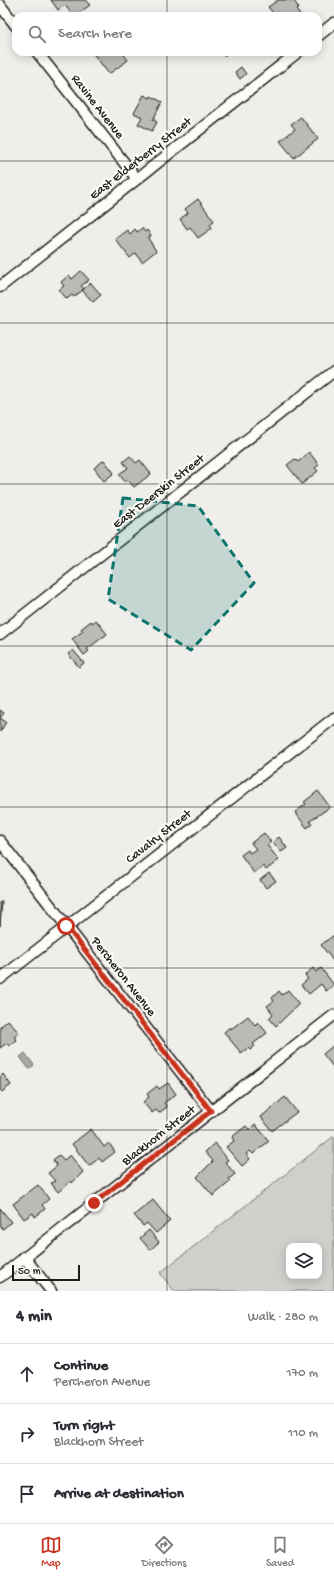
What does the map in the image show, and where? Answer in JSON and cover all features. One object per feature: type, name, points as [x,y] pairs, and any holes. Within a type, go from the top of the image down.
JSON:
[{"type":"street","points":[[0,6],[12,21]]},
{"type":"street","points":[[322,33],[334,23]]},
{"type":"street","name":"Ravine Avenue","points":[[40,56],[138,179]]},
{"type":"street","name":"East Elderberry Street","points":[[0,287],[293,56]]},
{"type":"street","name":"East Deerskin Street","points":[[0,634],[334,371]]},
{"type":"street","name":"Cavalry Street","points":[[0,979],[334,718]]},
{"type":"street","name":"Percheron Avenue","points":[[0,841],[211,1111]]},
{"type":"street","name":"Blackhorn Street","points":[[0,1277],[334,1015]]},
{"type":"street","points":[[24,1257],[51,1291]]},
{"type":"highlighted area","points":[[123,498],[198,506],[254,583],[191,650],[108,599]]},
{"type":"shaded area","points":[[25,1053],[34,1065],[29,1069],[20,1057]]},
{"type":"shaded area","points":[[334,1136],[334,1291],[174,1291],[160,1273]]},
{"type":"building","points":[[51,0],[85,0],[90,5],[80,12],[70,12],[65,5],[58,10]]},
{"type":"building","points":[[278,0],[295,0],[294,1],[299,8],[296,10],[298,12],[272,12],[268,7]]},
{"type":"building","points":[[95,56],[125,56],[128,60],[109,74]]},
{"type":"building","points":[[241,67],[246,74],[240,79],[235,72]]},
{"type":"building","points":[[144,95],[150,98],[151,96],[162,102],[153,120],[157,122],[152,131],[138,124],[142,117],[134,113]]},
{"type":"building","points":[[301,117],[318,139],[294,158],[280,141],[295,129],[291,124]]},
{"type":"building","points":[[198,199],[214,221],[210,224],[212,228],[198,238],[190,227],[187,229],[180,219],[188,213],[185,209]]},
{"type":"building","points":[[142,228],[145,232],[147,230],[151,236],[148,238],[156,251],[142,262],[136,253],[130,258],[115,239],[127,230],[130,234],[135,229],[137,232]]},
{"type":"building","points":[[81,271],[89,280],[81,286],[84,289],[74,297],[72,295],[67,299],[59,290],[64,286],[61,282],[69,275],[72,279]]},
{"type":"building","points":[[91,283],[101,295],[93,302],[82,290]]},
{"type":"building","points":[[309,452],[319,465],[315,468],[318,471],[302,484],[287,465],[295,459],[298,462]]},
{"type":"building","points":[[130,456],[136,463],[140,460],[151,474],[134,487],[128,480],[125,482],[119,474],[128,468],[123,462]]},
{"type":"building","points":[[104,460],[114,473],[104,481],[94,468]]},
{"type":"building","points":[[96,620],[107,634],[87,649],[89,651],[84,655],[72,639],[83,631],[81,629],[91,621],[92,623]]},
{"type":"building","points":[[73,650],[84,663],[79,667],[68,654]]},
{"type":"building","points":[[0,710],[4,713],[0,718]]},
{"type":"building","points":[[0,718],[6,722],[0,732]]},
{"type":"building","points":[[318,791],[330,807],[310,821],[312,824],[307,828],[295,812],[306,804],[304,802]]},
{"type":"building","points":[[264,833],[271,842],[267,845],[279,860],[266,870],[263,866],[254,873],[241,855],[248,850],[250,853],[256,849],[251,843]]},
{"type":"building","points":[[279,837],[287,848],[281,852],[273,842]]},
{"type":"building","points":[[269,873],[276,881],[266,888],[260,880]]},
{"type":"building","points":[[0,902],[2,902],[0,926]]},
{"type":"building","points":[[334,935],[334,962],[321,945]]},
{"type":"building","points":[[313,968],[316,972],[321,968],[334,985],[326,991],[321,984],[309,994],[301,985],[308,979],[305,975]]},
{"type":"building","points":[[288,990],[299,1004],[276,1026],[269,1018],[273,1014],[267,1006],[274,1001],[272,998],[279,991],[282,995]]},
{"type":"building","points":[[248,1016],[255,1025],[258,1022],[267,1033],[253,1044],[255,1046],[250,1050],[248,1048],[241,1053],[224,1032],[230,1027],[231,1029]]},
{"type":"building","points":[[8,1020],[19,1033],[14,1037],[17,1040],[9,1046],[7,1043],[0,1048],[0,1027]]},
{"type":"building","points":[[334,1045],[334,1068],[323,1054]]},
{"type":"building","points":[[3,1074],[11,1085],[2,1092],[0,1089],[0,1077]]},
{"type":"building","points":[[168,1083],[176,1094],[164,1103],[167,1107],[159,1113],[156,1110],[152,1113],[143,1102],[149,1097],[147,1094],[157,1086],[159,1089]]},
{"type":"building","points":[[285,1097],[297,1112],[272,1131],[261,1117]]},
{"type":"building","points":[[255,1124],[269,1141],[253,1154],[250,1151],[246,1154],[250,1159],[242,1166],[226,1147],[234,1141],[232,1137],[246,1126],[249,1130]]},
{"type":"building","points":[[91,1129],[104,1147],[109,1143],[115,1152],[102,1162],[99,1158],[89,1166],[72,1144]]},
{"type":"building","points":[[215,1143],[228,1160],[225,1162],[235,1174],[229,1179],[231,1181],[213,1196],[197,1177],[213,1161],[205,1152]]},
{"type":"building","points":[[59,1155],[64,1160],[70,1155],[83,1172],[72,1183],[71,1181],[58,1192],[51,1183],[55,1181],[48,1173],[57,1166],[53,1160]]},
{"type":"building","points":[[38,1185],[49,1199],[42,1205],[45,1209],[35,1217],[33,1213],[24,1219],[13,1204]]},
{"type":"building","points":[[153,1200],[170,1221],[156,1233],[147,1223],[143,1226],[134,1215]]},
{"type":"building","points":[[0,1208],[11,1222],[3,1229],[0,1225]]},
{"type":"building","points":[[149,1230],[159,1242],[150,1250],[140,1238]]},
{"type":"route","points":[[66,926],[211,1111],[94,1203]]}]
